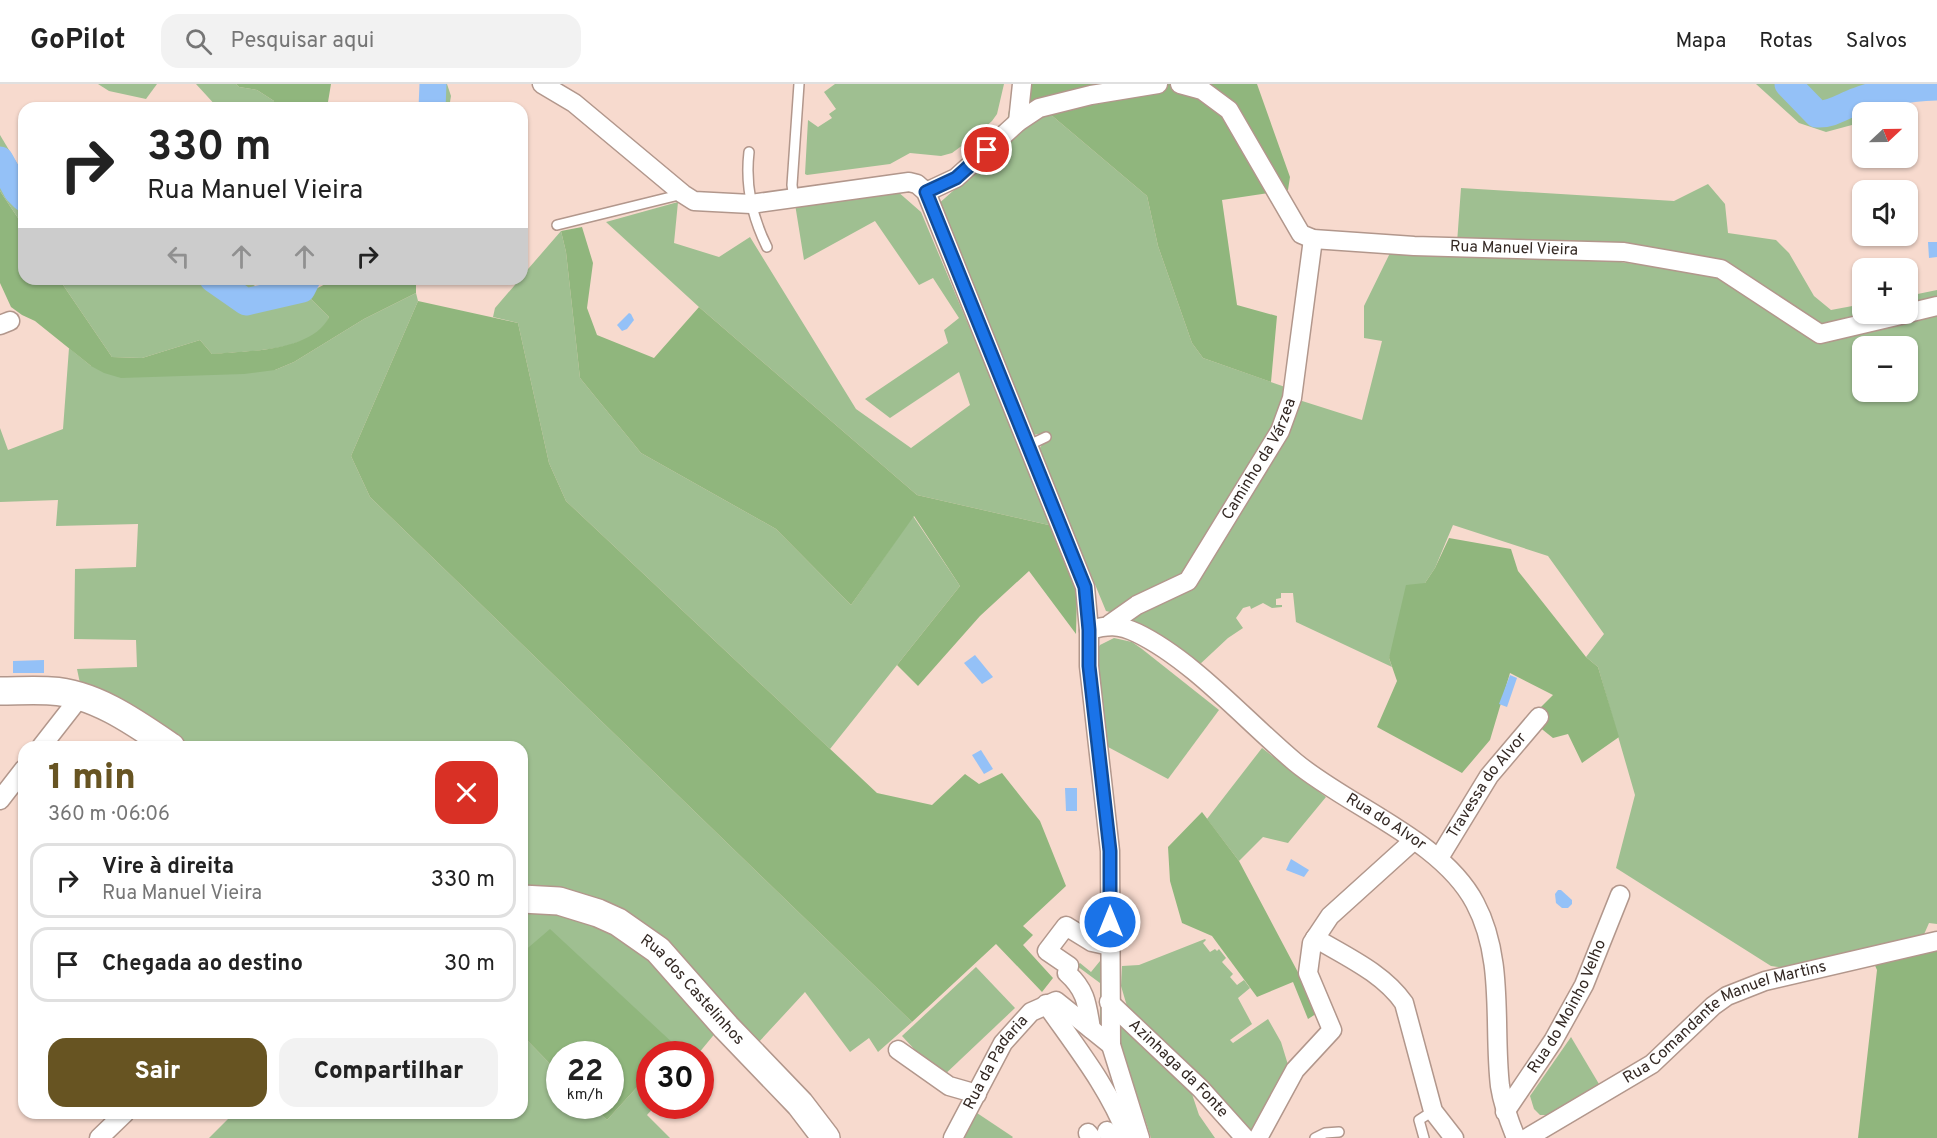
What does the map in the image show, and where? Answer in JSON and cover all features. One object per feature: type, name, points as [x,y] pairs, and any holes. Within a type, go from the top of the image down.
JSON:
[{"type":"street","points":[[542,84],[574,103],[694,201],[751,204],[794,200],[909,182],[917,184],[926,192],[1085,587],[1089,630],[1089,666],[1110,851],[1111,1045],[1140,1138]]},
{"type":"street","points":[[1018,123],[1022,84]]},
{"type":"street","points":[[926,192],[956,178],[1018,123],[1039,108],[1091,95],[1158,84]]},
{"type":"street","points":[[1180,84],[1202,90],[1228,110],[1301,234],[1314,239]]},
{"type":"street","name":"Rua Manuel Vieira","points":[[1314,239],[1414,246],[1624,252],[1721,269],[1820,334],[1861,324]]},
{"type":"street","name":"Caminho da Várzea","points":[[1110,624],[1137,605],[1188,581],[1280,431],[1292,398],[1314,239]]},
{"type":"street","name":"Rua Manuel Vieira","points":[[1918,310],[1937,306]]},
{"type":"street","points":[[1089,630],[1110,624]]},
{"type":"street","name":"Rua do Alvor","points":[[1110,624],[1136,633],[1178,658],[1295,762],[1439,858],[1459,879],[1484,923],[1493,958],[1500,1086],[1505,1112],[1516,1138]]},
{"type":"street","points":[[0,691],[53,691],[80,697],[99,704],[144,728],[162,741]]},
{"type":"street","points":[[46,741],[80,697]]},
{"type":"street","name":"Travessa do Alvor","points":[[1439,858],[1489,777],[1539,717]]},
{"type":"street","points":[[0,800],[18,777]]},
{"type":"street","points":[[1258,1138],[1296,1070],[1332,1030],[1308,973],[1312,943],[1329,916],[1413,841]]},
{"type":"street","name":"Rua do Moinho Velho","points":[[1505,1112],[1553,1041],[1584,985],[1620,895]]},
{"type":"street","name":"Rua dos Castelinhos","points":[[528,899],[559,901],[598,913],[618,922],[658,950],[726,1027],[800,1104],[826,1138]]},
{"type":"street","points":[[1091,1029],[1084,993],[1067,973],[1069,966],[1047,951],[1066,926],[1092,942],[1110,946]]},
{"type":"street","points":[[1315,938],[1383,979],[1395,990],[1404,1003],[1433,1111],[1454,1138]]},
{"type":"street","name":"Rua Comandante Manuel Martins","points":[[1527,1138],[1652,1064],[1713,1006],[1727,996],[1765,981],[1937,941]]},
{"type":"street","name":"Rua da Padaria","points":[[953,1138],[1003,1043],[1031,1012],[1056,1001],[1111,1045]]},
{"type":"street","name":"Azinhaga da Fonte","points":[[1110,1002],[1202,1089],[1245,1138]]},
{"type":"street","points":[[1046,1004],[1119,1113],[1128,1138]]},
{"type":"street","points":[[898,1050],[949,1086],[977,1094]]},
{"type":"street","points":[[99,1138],[119,1119]]},
{"type":"lane","points":[[794,200],[792,185],[800,84]]},
{"type":"lane","points":[[748,153],[746,172],[751,204],[758,229],[767,247]]},
{"type":"lane","points":[[557,225],[683,194]]},
{"type":"lane","points":[[1027,446],[1046,437]]},
{"type":"lane","points":[[1424,1138],[1419,1120],[1433,1111]]},
{"type":"lane","points":[[1316,1138],[1325,1133],[1339,1132]]},
{"type":"green space","points":[[98,84],[157,84],[146,99],[109,91]]},
{"type":"green space","points":[[196,84],[236,84],[239,87],[257,90],[274,101],[274,102],[212,102]]},
{"type":"green space","points":[[236,84],[331,84],[328,102],[274,102],[257,90],[239,87]]},
{"type":"green space","points":[[427,84],[447,84],[451,96],[450,102],[426,102]]},
{"type":"green space","points":[[835,84],[1004,84],[997,114],[992,121],[952,153],[941,156],[910,153],[890,164],[807,175],[805,174],[808,120],[818,127],[832,118],[829,114],[836,109],[824,92]]},
{"type":"green space","points":[[1014,84],[1257,84],[1290,177],[1288,190],[1222,200],[1237,305],[1277,316],[1271,382],[1203,358],[1192,343],[1158,246],[1147,196],[1050,114],[1007,121]]},
{"type":"green space","points":[[1756,84],[1937,84],[1937,98],[1903,98],[1896,102],[1852,102],[1852,125],[1826,132],[1799,123]]},
{"type":"green space","points":[[1050,114],[1147,196],[1158,246],[1192,343],[1203,358],[1288,388],[1273,428],[1185,576],[1110,612],[1106,611],[1039,449],[1042,445],[1038,434],[1034,435],[936,206],[1034,119]]},
{"type":"green space","points":[[0,135],[18,165],[18,218],[0,191]]},
{"type":"green space","points":[[1708,184],[1725,204],[1728,233],[1776,240],[1789,253],[1814,296],[1831,310],[1852,306],[1852,321],[1826,327],[1721,264],[1457,243],[1461,188],[1674,201]]},
{"type":"green space","points":[[0,191],[18,218],[18,285],[63,285],[112,357],[142,358],[200,340],[212,354],[277,348],[293,343],[320,329],[329,317],[306,294],[323,285],[416,285],[416,293],[364,319],[294,362],[275,370],[244,374],[121,378],[91,366],[35,321],[11,307],[0,283]]},
{"type":"green space","points":[[897,191],[921,212],[1053,526],[917,495],[699,307],[606,222],[678,202],[674,243],[719,257],[750,237],[856,409],[911,448],[970,405],[959,372],[890,418],[865,399],[948,343],[944,330],[959,318],[933,278],[919,285],[875,221],[804,260],[795,204]]},
{"type":"green space","points":[[582,227],[593,263],[587,308],[597,335],[654,358],[699,307],[917,495],[1053,526],[1077,593],[1076,634],[1029,571],[980,616],[918,686],[897,665],[960,586],[914,516],[851,605],[776,529],[641,453],[580,378],[566,252],[561,231]]},
{"type":"green space","points":[[561,231],[566,252],[580,378],[641,453],[776,529],[851,605],[913,516],[960,586],[830,749],[566,501],[549,463],[518,323],[493,317],[495,308],[515,285],[528,285],[528,269]]},
{"type":"green space","points":[[1390,253],[1606,260],[1717,275],[1820,340],[1889,324],[1918,324],[1918,317],[1937,313],[1937,924],[1929,923],[1922,939],[1792,969],[1771,966],[1616,868],[1635,795],[1598,667],[1586,657],[1604,634],[1548,556],[1453,525],[1435,568],[1425,583],[1389,658],[1392,667],[1296,622],[1293,593],[1281,593],[1281,598],[1276,599],[1276,605],[1282,605],[1282,607],[1272,608],[1263,603],[1251,609],[1250,606],[1243,608],[1236,618],[1243,628],[1228,638],[1198,666],[1133,623],[1135,614],[1188,588],[1299,400],[1362,420],[1382,341],[1364,338],[1364,306]]},
{"type":"green space","points":[[63,285],[254,285],[257,287],[262,285],[315,285],[306,294],[329,317],[323,328],[311,337],[270,349],[212,354],[200,340],[142,358],[112,357]]},
{"type":"green space","points":[[1937,290],[1937,301],[1918,306],[1918,294]]},
{"type":"green space","points":[[416,293],[418,301],[351,456],[370,497],[912,1022],[878,1052],[869,1038],[850,1052],[805,992],[757,1044],[657,936],[528,892],[528,741],[173,741],[81,688],[77,669],[137,667],[136,640],[74,639],[75,569],[136,567],[138,524],[56,526],[58,500],[0,502],[0,428],[8,450],[63,429],[69,348],[91,366],[275,370],[294,362],[364,319]]},
{"type":"green space","points":[[418,301],[518,323],[549,463],[566,501],[877,793],[932,805],[965,774],[979,784],[1002,773],[1040,821],[1066,886],[1023,926],[1033,935],[1023,945],[1053,978],[1042,992],[996,944],[912,1022],[370,497],[351,456]]},
{"type":"green space","points":[[1449,538],[1511,549],[1518,571],[1586,657],[1598,667],[1619,737],[1582,763],[1568,734],[1553,738],[1538,726],[1537,711],[1553,695],[1510,673],[1490,740],[1462,773],[1377,727],[1397,681],[1389,658],[1406,585],[1425,583]]},
{"type":"green space","points":[[1114,638],[1132,642],[1219,710],[1168,779],[1108,747],[1095,653],[1100,645]]},
{"type":"green space","points":[[1262,748],[1326,797],[1288,843],[1263,837],[1239,861],[1207,819]]},
{"type":"green space","points":[[1202,812],[1239,861],[1319,1012],[1308,1019],[1293,982],[1257,997],[1212,936],[1182,923],[1170,881],[1168,847]]},
{"type":"green space","points":[[528,910],[591,920],[657,963],[717,1031],[709,1041],[667,1041],[528,957]]},
{"type":"green space","points":[[550,929],[671,1041],[636,1041],[636,1088],[624,1101],[624,1041],[546,1041],[546,1060],[528,1041],[528,948]]},
{"type":"green space","points":[[1205,939],[1203,943],[1210,952],[1219,949],[1226,958],[1222,962],[1233,974],[1230,977],[1237,985],[1244,980],[1250,988],[1238,998],[1252,1024],[1230,1040],[1233,1043],[1268,1019],[1281,1042],[1289,1068],[1253,1135],[1129,1013],[1121,986],[1122,966],[1139,965]]},
{"type":"green space","points":[[1937,945],[1937,1138],[1858,1138],[1877,970],[1873,961]]},
{"type":"green space","points":[[1103,948],[1103,1035],[1100,1033],[1100,983],[1077,966],[1080,963],[1091,972],[1100,961],[1100,950]]},
{"type":"green space","points":[[976,967],[1015,1008],[941,1078],[902,1036]]},
{"type":"green space","points":[[1117,1021],[1192,1094],[1199,1115],[1215,1138],[1151,1138],[1120,1042]]},
{"type":"green space","points":[[1571,1037],[1599,1084],[1547,1115],[1540,1115],[1534,1109],[1530,1096]]},
{"type":"green space","points":[[528,1041],[546,1060],[546,1119],[624,1119],[624,1101],[636,1088],[636,1119],[651,1119],[670,1138],[209,1138],[228,1119],[528,1119]]},
{"type":"green space","points":[[974,1111],[1013,1137],[960,1138]]},
{"type":"water","points":[[1928,242],[1937,242],[1937,257],[1929,258]]},
{"type":"water","points":[[629,313],[634,320],[627,329],[622,331],[617,325]]},
{"type":"water","points":[[975,655],[993,677],[982,684],[964,663]]},
{"type":"water","points":[[44,660],[44,673],[13,673],[13,661]]},
{"type":"water","points":[[1510,675],[1517,678],[1507,707],[1499,704]]},
{"type":"water","points":[[981,750],[993,769],[984,774],[972,755]]},
{"type":"water","points":[[1065,788],[1077,788],[1077,811],[1066,811]]},
{"type":"water","points":[[1291,859],[1309,870],[1304,877],[1286,870]]},
{"type":"water","points":[[1558,890],[1572,900],[1568,908],[1562,908],[1556,903],[1555,894]]},
{"type":"waterway","points":[[432,102],[433,84]]},
{"type":"waterway","points":[[1788,84],[1817,114],[1833,112],[1857,101],[1886,92],[1937,87]]},
{"type":"waterway","points":[[0,160],[18,192]]},
{"type":"waterway","points":[[222,285],[246,302],[302,289],[304,285]]},
{"type":"route","points":[[987,150],[956,178],[926,192],[1085,587],[1089,630],[1089,666],[1110,851],[1110,922]]}]
